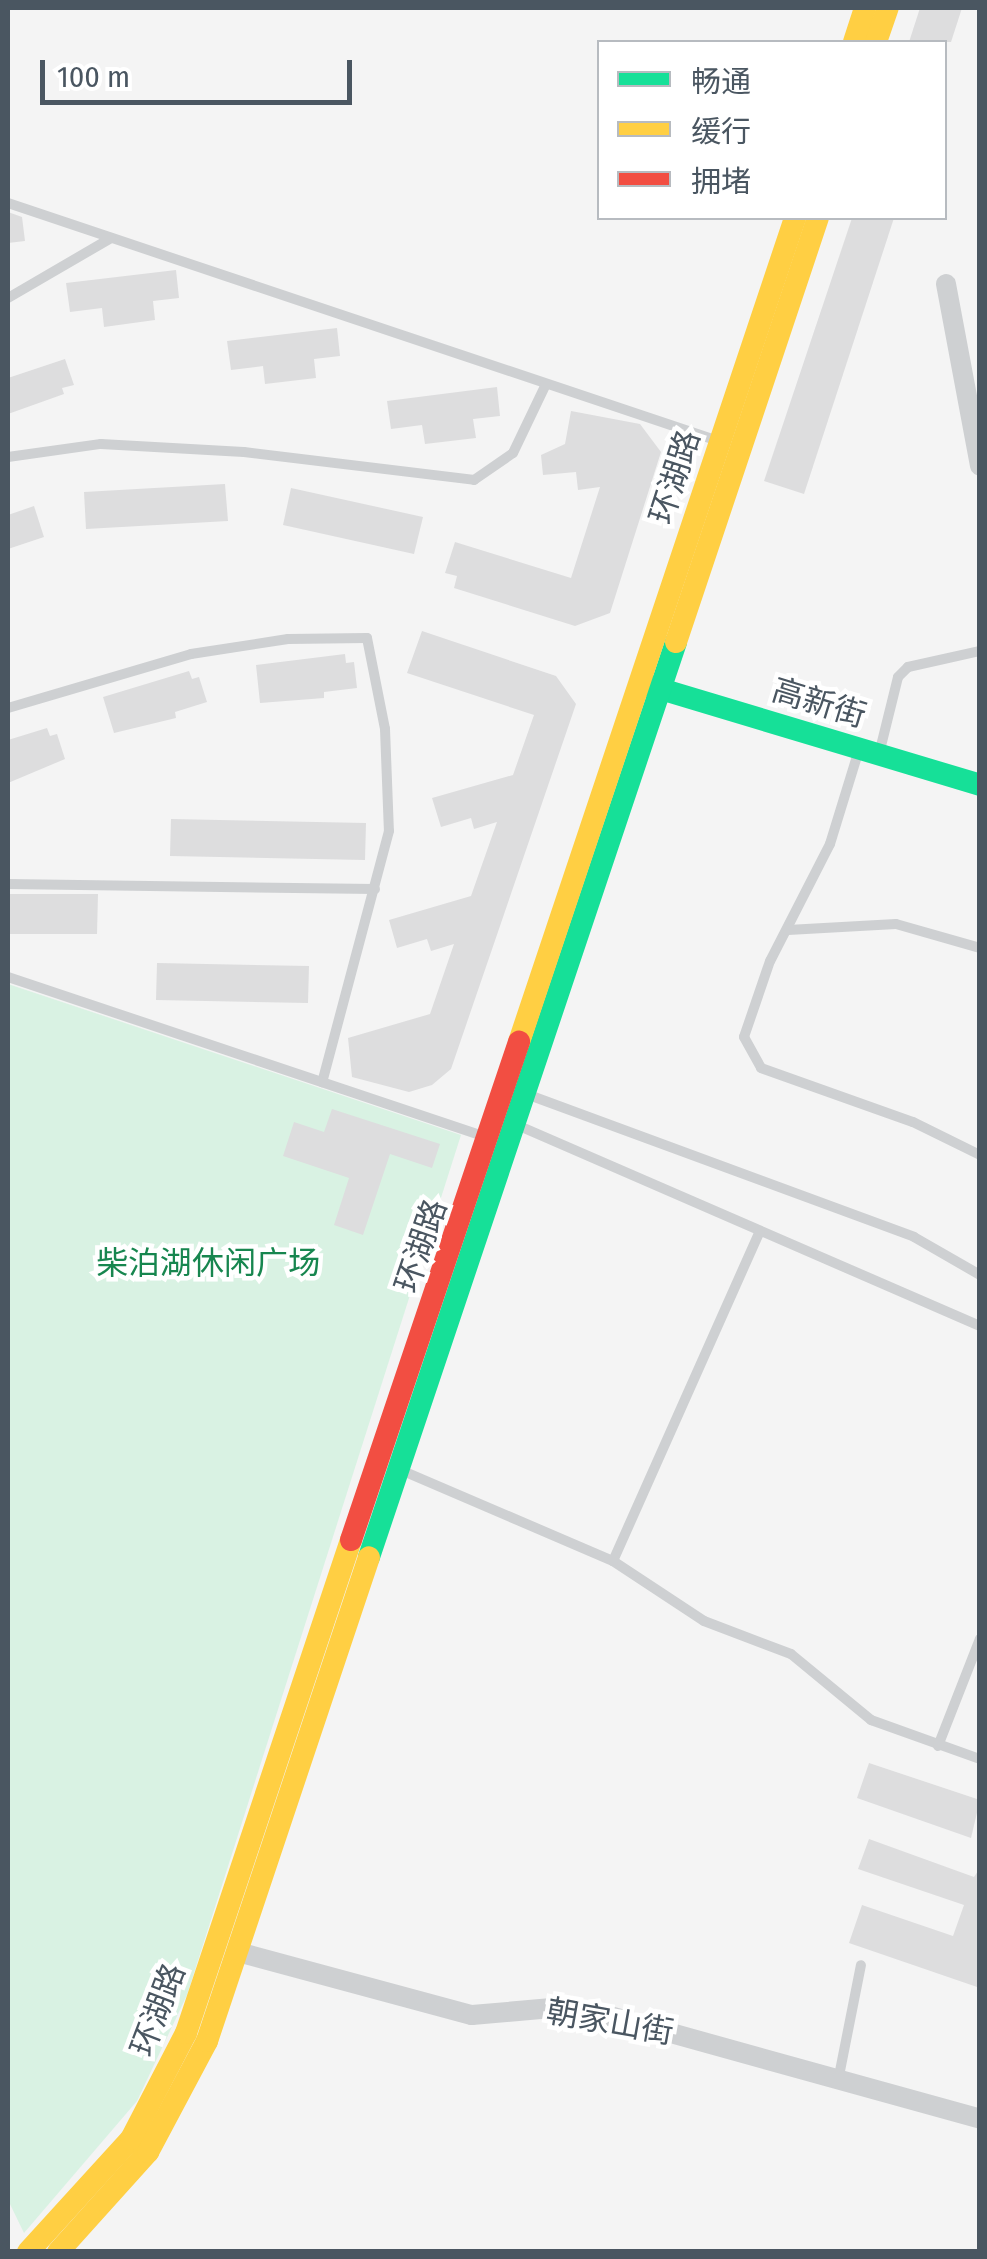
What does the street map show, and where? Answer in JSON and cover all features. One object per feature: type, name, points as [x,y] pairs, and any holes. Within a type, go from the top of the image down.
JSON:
[{"type":"street","points":[[855,40],[865,8]]},
{"type":"street","points":[[877,40],[888,8]]},
{"type":"street","name":"环湖路","points":[[58,2252],[125,2181],[166,2126],[196,2070],[402,1471],[502,1127],[528,1094],[721,442],[795,220]]},
{"type":"street","name":"环湖路","points":[[28,2252],[131,2139],[176,2061],[502,1127],[651,686],[817,220]]},
{"type":"street","points":[[946,284],[980,466]]},
{"type":"street","name":"高新街","points":[[651,686],[980,785]]},
{"type":"street","name":"朝家山街","points":[[238,1952],[472,2016],[552,2008],[606,2015],[980,2119]]},
{"type":"lane","points":[[8,203],[721,442]]},
{"type":"lane","points":[[8,298],[110,238]]},
{"type":"lane","points":[[8,457],[101,444],[244,452],[474,480],[514,453],[546,384]]},
{"type":"lane","points":[[8,708],[191,654],[288,639],[367,638],[384,728],[389,830],[322,1082]]},
{"type":"lane","points":[[980,651],[908,667],[898,677],[830,844],[770,960],[744,1038],[761,1068],[914,1122],[980,1155]]},
{"type":"lane","points":[[8,884],[375,889]]},
{"type":"lane","points":[[788,930],[896,924],[980,948]]},
{"type":"lane","points":[[8,978],[322,1082],[502,1127],[760,1230],[980,1326]]},
{"type":"lane","points":[[528,1094],[914,1237],[980,1275]]},
{"type":"lane","points":[[612,1561],[760,1230]]},
{"type":"lane","points":[[402,1471],[612,1561],[704,1621],[791,1654],[872,1720],[980,1759]]},
{"type":"lane","points":[[938,1746],[980,1639]]},
{"type":"lane","points":[[837,2082],[861,1965]]},
{"type":"green space","name":"柴泊湖休闲广场","points":[[8,984],[461,1135],[187,1995],[137,2101],[24,2233],[8,2200]]},
{"type":"building","points":[[920,8],[962,8],[951,42],[910,40]]},
{"type":"building","points":[[8,212],[22,217],[25,241],[8,243]]},
{"type":"building","points":[[851,220],[893,220],[804,494],[764,481]]},
{"type":"building","points":[[176,270],[179,298],[153,301],[155,320],[104,327],[102,308],[70,312],[66,283]]},
{"type":"building","points":[[337,328],[340,356],[314,359],[316,378],[265,384],[263,366],[231,370],[227,341]]},
{"type":"building","points":[[65,359],[74,385],[62,388],[64,394],[8,414],[8,378]]},
{"type":"building","points":[[497,387],[500,416],[473,419],[476,438],[425,444],[422,425],[391,429],[387,401]]},
{"type":"building","points":[[571,411],[640,424],[661,452],[610,613],[575,626],[454,588],[457,576],[445,573],[455,542],[571,578],[600,487],[578,490],[576,472],[543,475],[541,455],[565,444]]},
{"type":"building","points":[[225,484],[228,521],[86,529],[84,492]]},
{"type":"building","points":[[291,488],[423,517],[414,554],[283,525]]},
{"type":"building","points":[[34,506],[44,537],[8,549],[8,515]]},
{"type":"building","points":[[422,631],[556,676],[576,704],[451,1069],[432,1085],[409,1092],[352,1077],[348,1038],[430,1014],[454,944],[431,951],[427,939],[397,948],[389,920],[471,896],[497,822],[474,829],[471,818],[441,827],[432,798],[513,775],[534,715],[407,673]]},
{"type":"building","points":[[345,654],[346,663],[354,662],[357,688],[324,692],[324,698],[260,703],[256,665]]},
{"type":"building","points":[[189,671],[192,679],[199,677],[207,702],[175,712],[176,718],[114,733],[103,697]]},
{"type":"building","points":[[47,728],[50,736],[57,734],[65,759],[8,783],[8,740]]},
{"type":"building","points":[[171,819],[366,823],[365,860],[170,856]]},
{"type":"building","points":[[8,894],[98,894],[97,934],[8,934]]},
{"type":"building","points":[[157,963],[309,966],[308,1003],[156,1000]]},
{"type":"building","points":[[332,1109],[440,1144],[432,1168],[390,1154],[363,1235],[334,1225],[349,1178],[283,1156],[294,1122],[324,1132]]},
{"type":"building","points":[[869,1763],[980,1800],[971,1838],[857,1798]]},
{"type":"building","points":[[869,1839],[974,1877],[980,1868],[980,1988],[849,1943],[862,1905],[953,1936],[964,1905],[858,1869]]},
{"type":"traffic: fast","points":[[369,1557],[676,642]]},
{"type":"traffic: fast","points":[[644,684],[980,785]]},
{"type":"traffic: slow","points":[[855,40],[865,8]]},
{"type":"traffic: slow","points":[[877,40],[888,8]]},
{"type":"traffic: slow","points":[[519,1042],[794,220]]},
{"type":"traffic: slow","points":[[676,642],[817,220]]},
{"type":"traffic: slow","points":[[28,2252],[131,2139],[186,2033],[351,1540]]},
{"type":"traffic: slow","points":[[58,2252],[148,2152],[207,2041],[369,1557]]},
{"type":"traffic: jam","points":[[351,1540],[519,1042]]}]
